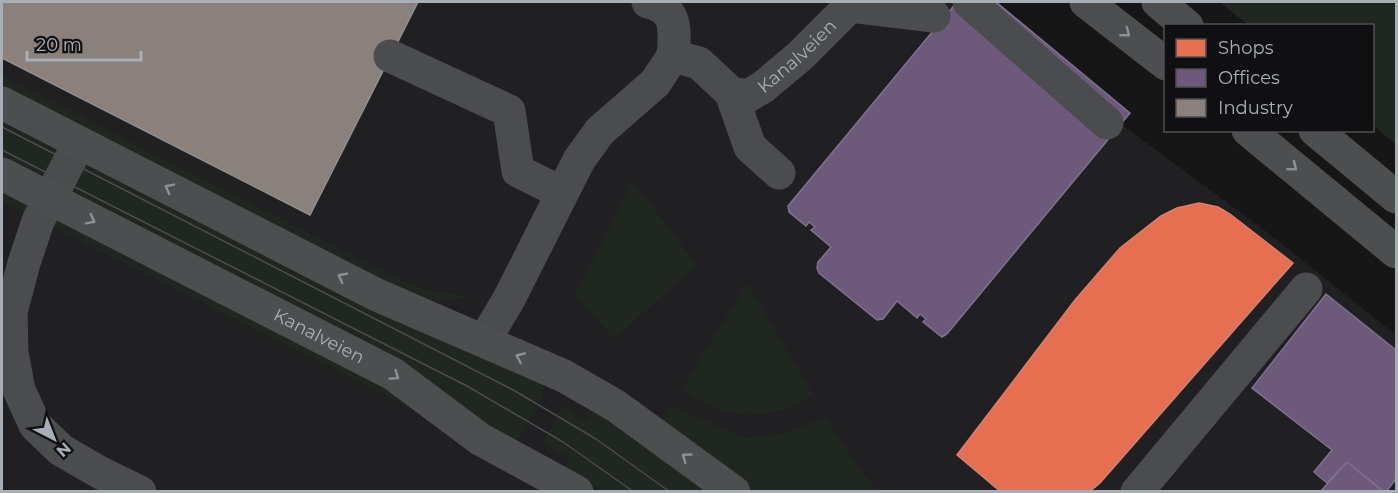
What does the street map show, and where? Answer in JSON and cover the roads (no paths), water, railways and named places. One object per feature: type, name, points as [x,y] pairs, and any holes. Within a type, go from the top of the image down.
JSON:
[{"type":"highway","points":[[1086,2],[1164,62]]},
{"type":"highway","points":[[1158,2],[1185,24]]},
{"type":"highway","points":[[1250,132],[1396,252]]},
{"type":"highway","points":[[1317,132],[1396,197]]},
{"type":"main road","points":[[2,103],[377,295],[564,376],[616,406],[734,492]]},
{"type":"main road","name":"Kanalveien","points":[[2,174],[393,374],[480,439],[577,492]]},
{"type":"street","points":[[484,341],[509,299],[579,160],[600,131],[655,83],[673,56],[675,32],[671,16],[659,4],[648,2]]},
{"type":"street","points":[[969,2],[1107,123]]},
{"type":"street","points":[[852,4],[934,16]]},
{"type":"street","name":"Kanalveien","points":[[673,56],[699,63],[731,93],[748,96],[763,87],[800,56],[852,4]]},
{"type":"street","points":[[390,56],[509,111],[518,171],[562,193]]},
{"type":"street","points":[[731,93],[750,147],[779,172]]},
{"type":"street","points":[[79,143],[34,232],[6,314],[12,353],[19,390],[35,425],[61,450],[140,492]]},
{"type":"street","points":[[1137,492],[1306,289]]},
{"type":"tram line","points":[[2,127],[515,391],[596,439],[670,492]]},
{"type":"tram line","points":[[2,150],[467,386],[563,442],[634,492]]}]
